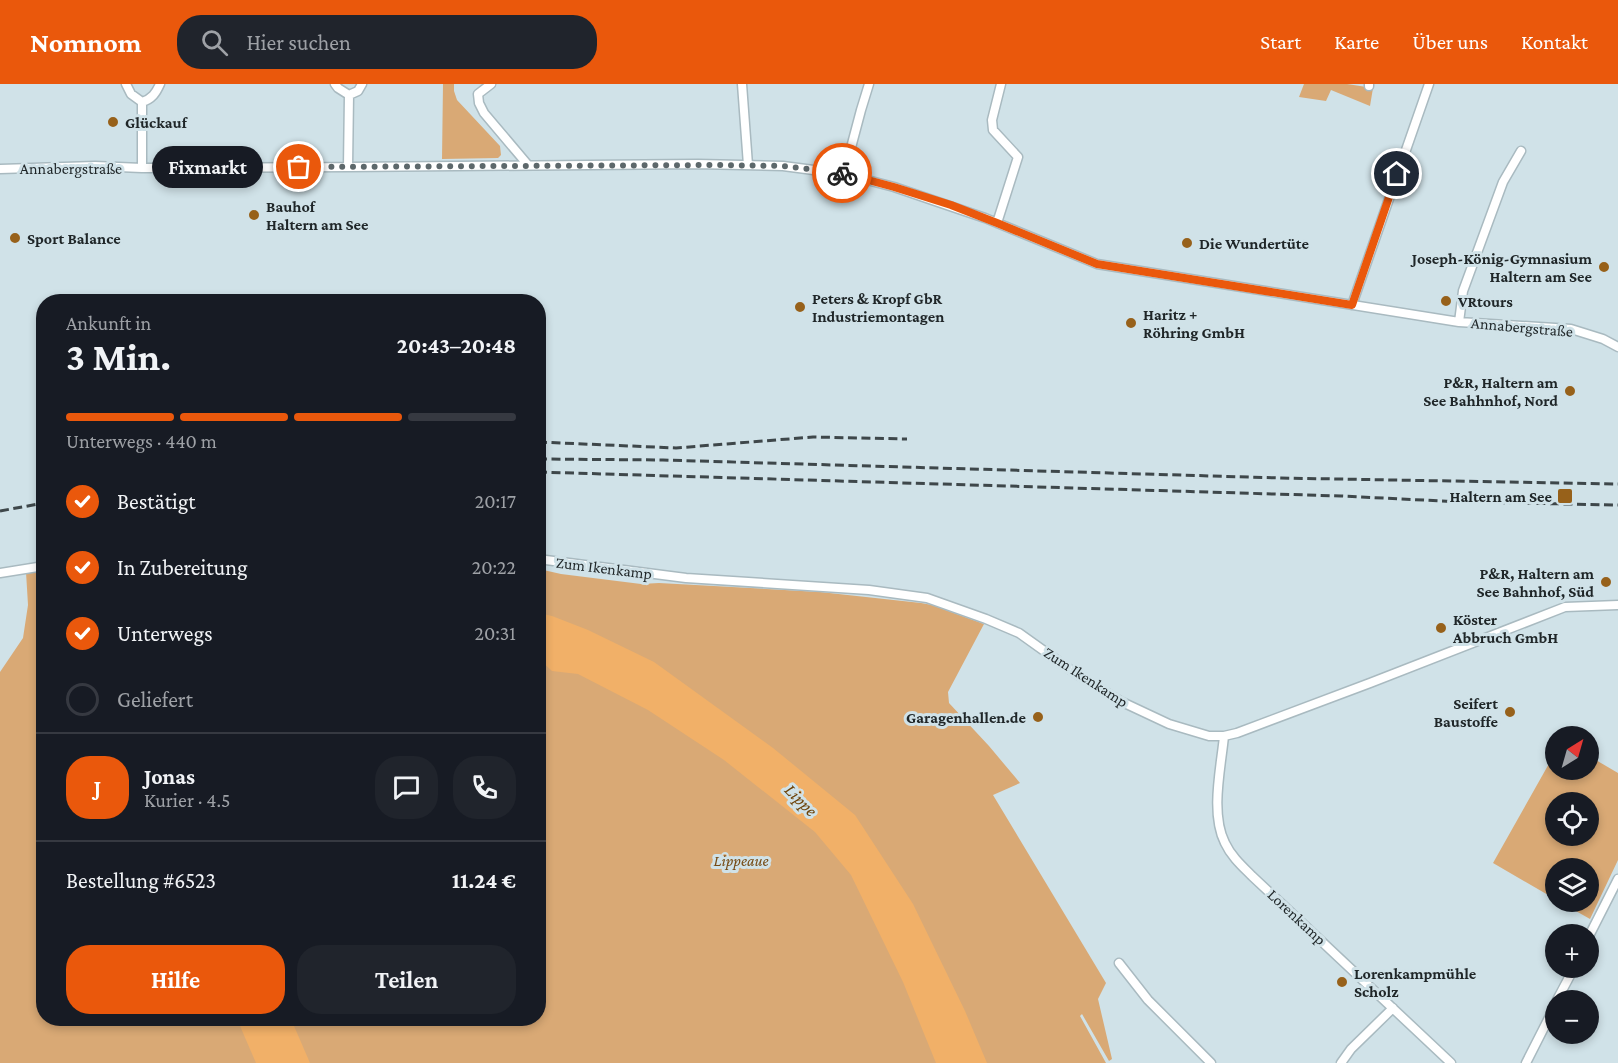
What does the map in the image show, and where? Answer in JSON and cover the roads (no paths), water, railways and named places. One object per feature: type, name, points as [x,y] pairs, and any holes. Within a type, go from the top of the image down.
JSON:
[{"type":"street","points":[[126,84],[131,94],[142,102],[155,94],[160,84]]},
{"type":"street","points":[[335,84],[349,95]]},
{"type":"street","points":[[349,95],[358,91],[362,84]]},
{"type":"street","points":[[491,84],[478,94],[479,103],[528,165]]},
{"type":"street","points":[[742,84],[748,165]]},
{"type":"street","points":[[844,174],[870,84]]},
{"type":"street","points":[[997,223],[1018,157],[993,130],[992,120],[1000,84]]},
{"type":"street","points":[[1352,305],[1429,84]]},
{"type":"street","points":[[348,167],[349,95]]},
{"type":"street","name":"Annabergstraße","points":[[142,102],[142,168]]},
{"type":"street","name":"Annabergstraße","points":[[1459,322],[1463,291],[1503,182],[1521,151]]},
{"type":"street","name":"Annabergstraße","points":[[0,169],[95,166],[142,168],[783,166],[844,174],[894,187],[997,223],[1097,264],[1459,322],[1571,329],[1603,339],[1618,347]]},
{"type":"street","name":"Zum Ikenkamp","points":[[546,560],[686,578],[869,590],[927,598],[1019,633],[1120,701],[1169,724],[1209,736],[1237,733],[1564,607],[1618,605]]},
{"type":"street","points":[[0,573],[36,567]]},
{"type":"street","name":"Lorenkamp","points":[[1224,736],[1217,804],[1218,824],[1225,843],[1236,859],[1451,1063]]},
{"type":"street","points":[[1595,924],[1618,879]]},
{"type":"street","points":[[1119,963],[1148,1000],[1210,1063]]},
{"type":"street","points":[[1341,1063],[1351,1049],[1393,1008]]},
{"type":"street","points":[[1526,1063],[1545,1024]]},
{"type":"water","name":"Lippe","points":[[546,615],[588,630],[654,662],[773,748],[855,815],[913,904],[965,1011],[987,1063],[936,1063],[903,982],[851,875],[815,832],[724,760],[648,710],[578,674],[552,671],[546,665]]},
{"type":"water","points":[[240,1026],[294,1026],[310,1063],[256,1063]]},
{"type":"railway","points":[[546,442],[676,448],[813,437],[907,439]]},
{"type":"railway","points":[[546,459],[663,460],[1281,478],[1618,484]]},
{"type":"railway","points":[[546,472],[1618,505]]},
{"type":"railway","points":[[0,511],[36,504]]},
{"type":"place","name":"Glückauf","points":[[113,122]]},
{"type":"place","name":"Fixmarkt","points":[[299,167]]},
{"type":"place","name":"Bauhof Haltern am See","points":[[254,215]]},
{"type":"place","name":"Sport Balance","points":[[15,238]]},
{"type":"place","name":"Die Wundertüte","points":[[1187,243]]},
{"type":"place","name":"Joseph-König-Gymnasium Haltern am See","points":[[1604,267]]},
{"type":"place","name":"VRtours","points":[[1446,301]]},
{"type":"place","name":"Peters & Kropf GbR Industriemontagen","points":[[800,307]]},
{"type":"place","name":"Haritz + Röhring GmbH","points":[[1131,323]]},
{"type":"place","name":"P&R, Haltern am See Bahhnhof, Nord","points":[[1570,391]]},
{"type":"place","name":"Haltern am See","points":[[1565,496]]},
{"type":"place","name":"P&R, Haltern am See Bahnhof, Süd","points":[[1606,582]]},
{"type":"place","name":"Köster Abbruch GmbH","points":[[1441,628]]},
{"type":"place","name":"Seifert Baustoffe","points":[[1510,712]]},
{"type":"place","name":"Garagenhallen.de","points":[[1038,717]]},
{"type":"place","name":"Lorenkampmühle Scholz","points":[[1342,982]]},
{"type":"park label","name":"Lippeaue","points":[[741,860]]}]
